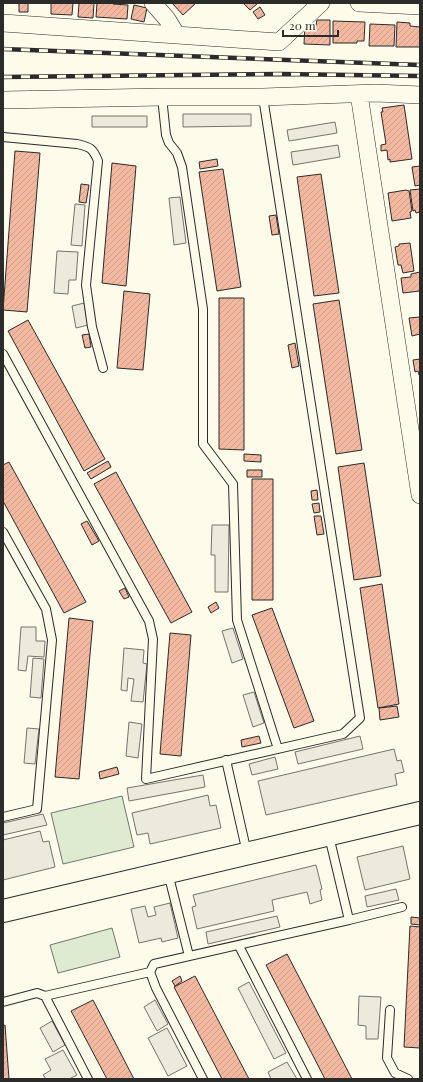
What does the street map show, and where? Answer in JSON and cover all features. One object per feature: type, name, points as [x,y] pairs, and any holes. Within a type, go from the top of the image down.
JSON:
[{"type":"street","points":[[152,3],[167,19],[176,34]]},
{"type":"street","points":[[3,23],[279,42],[321,3]]},
{"type":"street","points":[[359,3],[420,6]]},
{"type":"street","points":[[3,100],[263,97],[376,93],[420,95]]},
{"type":"street","points":[[359,94],[420,495]]},
{"type":"street","points":[[3,911],[420,813]]},
{"type":"lane","points":[[162,97],[166,136],[169,143],[178,153],[182,167],[203,309],[203,444],[233,484],[237,620],[278,748]]},
{"type":"lane","points":[[3,354],[149,621],[153,639],[146,779],[343,734],[360,718],[263,97]]},
{"type":"lane","points":[[3,137],[77,144],[89,147],[94,152],[98,161],[86,285],[92,327],[103,368]]},
{"type":"lane","points":[[3,532],[46,609],[52,640],[37,809],[3,817]]},
{"type":"lane","points":[[226,760],[247,854]]},
{"type":"lane","points":[[328,835],[349,920]]},
{"type":"lane","points":[[168,872],[189,956]]},
{"type":"lane","points":[[203,1079],[156,988],[150,972],[154,964],[239,946],[402,907]]},
{"type":"lane","points":[[239,946],[307,1079]]},
{"type":"lane","points":[[3,1002],[37,993],[45,996],[150,972]]},
{"type":"lane","points":[[45,996],[88,1079]]},
{"type":"lane","points":[[390,1010],[386,1058],[395,1073],[408,1079]]},
{"type":"green space","points":[[122,796],[134,847],[63,864],[51,813]]},
{"type":"green space","points":[[112,928],[120,957],[58,973],[50,945]]},
{"type":"shaded area","points":[[183,114],[251,114],[251,126],[183,127]]},
{"type":"shaded area","points":[[92,116],[147,116],[147,127],[92,127]]},
{"type":"shaded area","points":[[335,122],[337,133],[289,141],[287,130]]},
{"type":"shaded area","points":[[338,145],[340,157],[293,165],[291,152]]},
{"type":"shaded area","points":[[180,197],[186,243],[174,245],[169,198]]},
{"type":"shaded area","points":[[75,204],[85,205],[82,246],[71,245]]},
{"type":"shaded area","points":[[57,251],[78,252],[76,280],[69,280],[68,294],[54,293]]},
{"type":"shaded area","points":[[84,303],[88,325],[76,328],[72,306]]},
{"type":"shaded area","points":[[212,525],[229,525],[228,592],[215,592],[215,555],[211,555]]},
{"type":"shaded area","points":[[21,627],[36,627],[36,641],[45,641],[44,657],[28,656],[26,671],[18,670]]},
{"type":"shaded area","points":[[233,628],[243,659],[232,663],[222,631]]},
{"type":"shaded area","points":[[124,648],[144,650],[143,663],[147,664],[143,702],[131,701],[134,679],[128,678],[127,691],[121,690]]},
{"type":"shaded area","points":[[33,658],[44,659],[41,698],[30,697]]},
{"type":"shaded area","points":[[254,692],[264,723],[253,727],[243,695]]},
{"type":"shaded area","points":[[129,722],[142,724],[138,758],[126,756]]},
{"type":"shaded area","points":[[27,728],[39,729],[35,764],[24,763]]},
{"type":"shaded area","points":[[360,736],[363,749],[298,764],[295,752]]},
{"type":"shaded area","points":[[394,749],[397,761],[401,760],[404,772],[395,774],[397,785],[266,815],[258,781]]},
{"type":"shaded area","points":[[275,757],[278,769],[252,775],[249,764]]},
{"type":"shaded area","points":[[203,775],[205,787],[129,801],[127,788]]},
{"type":"shaded area","points":[[208,795],[210,806],[216,805],[221,828],[150,844],[148,833],[137,835],[132,813]]},
{"type":"shaded area","points":[[43,814],[47,825],[3,835],[3,823]]},
{"type":"shaded area","points":[[40,831],[43,842],[49,841],[55,867],[3,880],[3,840]]},
{"type":"shaded area","points":[[403,846],[410,879],[365,890],[357,857]]},
{"type":"shaded area","points":[[316,865],[322,889],[320,890],[322,900],[310,904],[307,892],[272,900],[274,911],[197,929],[192,907],[196,906],[193,895]]},
{"type":"shaded area","points":[[396,889],[399,900],[367,907],[365,896]]},
{"type":"shaded area","points":[[170,903],[178,938],[162,942],[161,938],[139,943],[131,909],[145,906],[148,917],[156,915],[154,907]]},
{"type":"shaded area","points":[[277,916],[280,927],[208,944],[206,932]]},
{"type":"shaded area","points":[[249,982],[286,1053],[274,1059],[238,988]]},
{"type":"shaded area","points":[[359,996],[381,997],[378,1039],[366,1039],[366,1026],[358,1025]]},
{"type":"shaded area","points":[[155,1000],[168,1024],[157,1031],[144,1007]]},
{"type":"shaded area","points":[[52,1021],[65,1045],[53,1052],[40,1028]]},
{"type":"shaded area","points":[[167,1028],[187,1066],[168,1076],[148,1038]]},
{"type":"shaded area","points":[[63,1050],[77,1075],[69,1079],[46,1079],[43,1075],[51,1070],[45,1059]]},
{"type":"shaded area","points":[[287,1062],[297,1079],[271,1079],[268,1072]]},
{"type":"building","points":[[19,3],[28,3],[28,12],[19,12]]},
{"type":"building","points":[[51,3],[73,3],[72,15],[51,14]]},
{"type":"building","points":[[79,3],[94,3],[93,18],[78,17]]},
{"type":"building","points":[[97,3],[128,5],[127,19],[96,17]]},
{"type":"building","points":[[172,3],[196,3],[183,15]]},
{"type":"building","points":[[243,3],[258,3],[250,10]]},
{"type":"building","points":[[134,5],[147,8],[144,22],[131,19]]},
{"type":"building","points":[[260,7],[265,15],[258,19],[253,12]]},
{"type":"building","points":[[317,20],[330,20],[330,45],[304,44],[305,25],[316,25]]},
{"type":"building","points":[[333,21],[365,22],[364,41],[357,41],[357,43],[333,43]]},
{"type":"building","points":[[397,22],[410,23],[410,26],[420,27],[420,47],[396,47]]},
{"type":"building","points":[[370,24],[395,25],[394,46],[369,46]]},
{"type":"building","points":[[404,105],[412,159],[390,162],[390,159],[388,160],[387,150],[381,151],[381,145],[386,144],[381,112],[383,112],[382,108]]},
{"type":"building","points":[[15,151],[40,153],[27,312],[3,310]]},
{"type":"building","points":[[217,159],[218,166],[200,169],[199,162]]},
{"type":"building","points":[[112,163],[136,166],[126,286],[102,283]]},
{"type":"building","points":[[420,166],[420,185],[415,186],[412,167]]},
{"type":"building","points":[[223,169],[241,287],[217,291],[199,172]]},
{"type":"building","points":[[321,174],[339,293],[314,296],[297,177]]},
{"type":"building","points":[[81,184],[89,185],[86,203],[79,202]]},
{"type":"building","points":[[420,189],[420,212],[416,213],[415,210],[413,211],[410,190]]},
{"type":"building","points":[[406,190],[409,191],[412,211],[410,212],[411,218],[392,221],[388,193]]},
{"type":"building","points":[[276,215],[279,234],[272,235],[269,216]]},
{"type":"building","points":[[410,243],[414,271],[403,273],[401,265],[398,265],[395,247],[399,246],[399,244]]},
{"type":"building","points":[[420,272],[420,291],[403,293],[401,278],[411,277],[411,274]]},
{"type":"building","points":[[124,291],[150,294],[143,370],[117,368]]},
{"type":"building","points":[[219,298],[244,298],[244,450],[219,449]]},
{"type":"building","points":[[339,300],[362,450],[336,454],[313,304]]},
{"type":"building","points":[[420,317],[420,334],[412,336],[409,318]]},
{"type":"building","points":[[28,320],[105,459],[84,471],[8,331]]},
{"type":"building","points":[[89,334],[91,347],[85,348],[82,335]]},
{"type":"building","points":[[295,343],[299,366],[292,368],[288,345]]},
{"type":"building","points":[[420,359],[419,375],[418,371],[415,372],[413,360]]},
{"type":"building","points":[[244,454],[261,455],[261,462],[244,461]]},
{"type":"building","points":[[108,461],[111,467],[91,479],[87,473]]},
{"type":"building","points":[[9,462],[86,602],[64,613],[3,501],[3,465]]},
{"type":"building","points":[[364,463],[381,576],[354,580],[338,467]]},
{"type":"building","points":[[247,470],[262,470],[262,477],[247,477]]},
{"type":"building","points":[[116,472],[192,612],[171,623],[94,484]]},
{"type":"building","points":[[252,479],[273,479],[273,600],[252,600]]},
{"type":"building","points":[[317,490],[318,500],[312,500],[311,491]]},
{"type":"building","points":[[319,503],[320,512],[314,513],[312,504]]},
{"type":"building","points":[[314,516],[321,516],[324,534],[317,535]]},
{"type":"building","points":[[87,521],[99,541],[92,545],[81,524]]},
{"type":"building","points":[[382,584],[399,704],[378,708],[360,588]]},
{"type":"building","points":[[125,588],[129,597],[124,599],[119,591]]},
{"type":"building","points":[[216,602],[219,608],[211,613],[208,607]]},
{"type":"building","points":[[272,608],[314,721],[294,728],[252,615]]},
{"type":"building","points":[[69,618],[93,621],[79,779],[55,777]]},
{"type":"building","points":[[170,633],[191,635],[181,756],[160,754]]},
{"type":"building","points":[[397,706],[399,717],[380,720],[379,708]]},
{"type":"building","points":[[259,736],[261,743],[242,747],[241,740]]},
{"type":"building","points":[[117,767],[119,774],[100,779],[99,772]]},
{"type":"building","points":[[411,917],[420,918],[420,925],[411,924]]},
{"type":"building","points":[[410,926],[420,927],[420,1048],[404,1047]]},
{"type":"building","points":[[287,954],[352,1079],[325,1079],[266,965]]},
{"type":"building","points":[[180,976],[182,981],[175,986],[172,981]]},
{"type":"building","points":[[195,976],[249,1079],[222,1079],[174,987]]},
{"type":"building","points":[[93,1000],[134,1079],[107,1079],[71,1011]]},
{"type":"building","points":[[5,1025],[9,1079],[3,1079],[3,1026]]},
{"type":"railway","points":[[3,49],[420,65]]},
{"type":"railway","points":[[3,77],[281,74],[420,76]]}]
